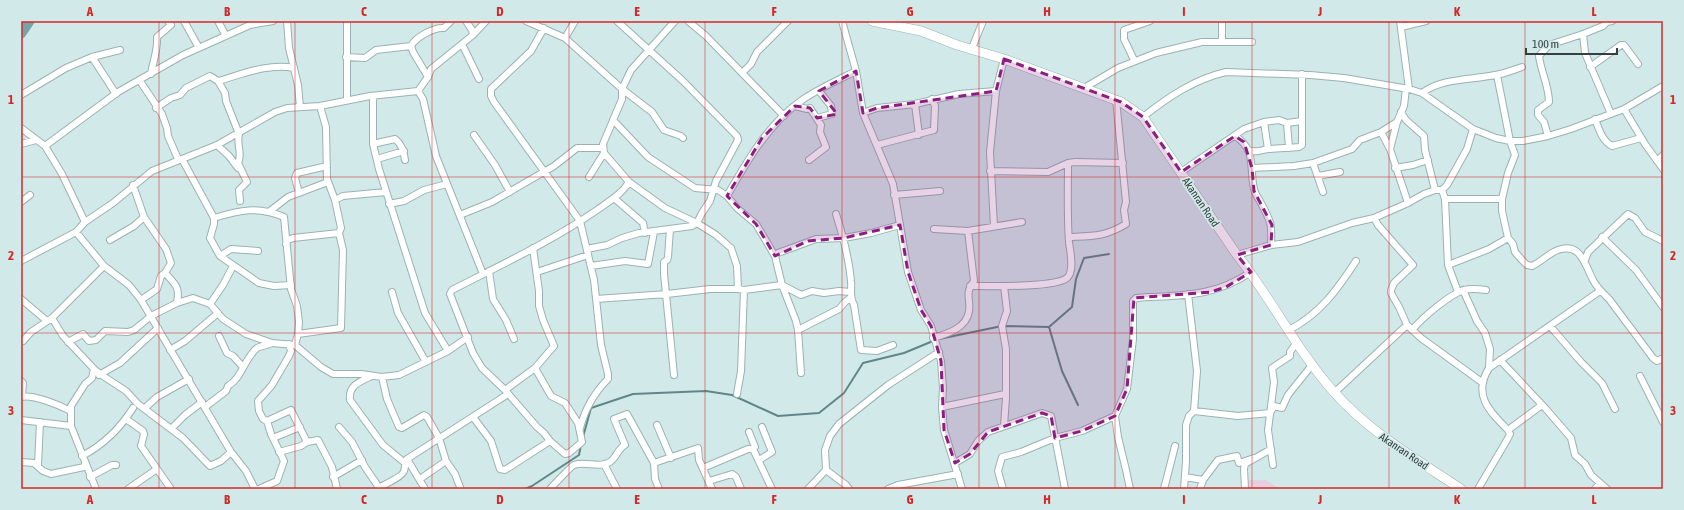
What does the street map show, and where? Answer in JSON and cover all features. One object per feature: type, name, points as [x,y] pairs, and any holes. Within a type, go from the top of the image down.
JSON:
[{"type":"main road","name":"Akanran Road","points":[[872,21],[921,31],[958,45],[972,48],[1004,59],[1116,99],[1143,117],[1237,255],[1251,272],[1312,365],[1334,392],[1372,430],[1461,489]]},
{"type":"street","points":[[151,74],[153,58],[157,50],[157,37],[171,25],[168,21]]},
{"type":"street","points":[[184,21],[199,48]]},
{"type":"street","points":[[218,21],[226,36]]},
{"type":"street","points":[[45,146],[116,94],[183,55],[226,36],[249,23],[273,21]]},
{"type":"street","points":[[287,21],[289,48],[298,85],[300,107]]},
{"type":"street","points":[[346,21],[347,100]]},
{"type":"street","points":[[411,46],[414,41],[432,30],[444,28],[451,21]]},
{"type":"street","points":[[466,21],[472,30],[473,35]]},
{"type":"street","points":[[21,261],[76,232],[84,222],[113,203],[133,185],[152,171],[217,145],[239,134],[275,112],[287,108],[320,106],[347,100],[418,90],[428,77],[431,70],[473,35],[486,21]]},
{"type":"street","points":[[526,21],[565,38],[622,89],[652,112],[664,130],[683,138]]},
{"type":"street","points":[[565,38],[575,21]]},
{"type":"street","points":[[537,272],[622,238],[692,226],[697,223],[702,212],[710,202],[716,181],[738,140],[737,136],[650,50],[617,21]]},
{"type":"street","points":[[589,177],[603,151],[603,144],[622,99],[622,89],[631,70],[675,21]]},
{"type":"street","points":[[688,21],[706,36],[743,72],[784,116]]},
{"type":"street","points":[[743,72],[751,64],[757,52],[788,21]]},
{"type":"street","points":[[842,21],[856,71],[863,114],[893,184],[908,272],[921,310],[931,326],[934,340],[939,352],[943,388],[942,407],[944,430],[962,489]]},
{"type":"street","points":[[972,48],[983,21]]},
{"type":"street","points":[[1134,60],[1124,39],[1124,30],[1150,21]]},
{"type":"street","points":[[1222,21],[1222,41]]},
{"type":"street","points":[[1390,149],[1397,122],[1404,106],[1407,88],[1400,24],[1426,21]]},
{"type":"street","points":[[1548,136],[1544,122],[1538,115],[1538,110],[1549,102],[1544,71],[1540,64],[1539,56],[1549,45],[1583,34],[1611,21]]},
{"type":"street","points":[[544,28],[531,51],[491,89],[491,96],[543,172],[580,221],[591,266],[601,345],[608,374],[608,379],[599,388],[585,411],[580,428]]},
{"type":"street","points":[[1583,34],[1585,53],[1611,114]]},
{"type":"street","points":[[1084,88],[1134,60],[1156,53],[1202,42],[1252,42]]},
{"type":"street","points":[[462,44],[479,79]]},
{"type":"street","points":[[1590,67],[1621,45],[1624,45],[1638,64]]},
{"type":"street","points":[[346,57],[365,58],[376,50],[411,46]]},
{"type":"street","points":[[411,46],[428,77]]},
{"type":"street","points":[[21,95],[66,68],[92,57],[120,50]]},
{"type":"street","points":[[92,57],[116,94]]},
{"type":"street","points":[[994,226],[990,152],[996,91],[1004,59]]},
{"type":"street","points":[[218,81],[268,67],[281,66],[294,68]]},
{"type":"street","points":[[1422,94],[1430,87],[1442,83],[1497,75],[1522,67]]},
{"type":"street","points":[[727,196],[762,138],[784,116],[795,106],[819,90],[856,71]]},
{"type":"street","points":[[1143,117],[1180,90],[1203,79],[1226,72],[1302,74],[1344,78],[1407,88],[1422,94],[1473,129],[1496,138],[1510,141],[1523,141],[1548,136],[1624,109],[1663,86]]},
{"type":"street","points":[[1248,150],[1258,152],[1268,149],[1299,148],[1302,145],[1302,74]]},
{"type":"street","points":[[1497,75],[1510,141],[1515,155],[1508,173],[1502,199],[1508,238],[1513,244],[1515,252],[1527,265],[1532,266],[1557,250],[1566,248],[1576,251],[1585,260],[1593,281],[1600,291],[1609,299],[1653,358],[1657,361],[1663,358]]},
{"type":"street","points":[[156,108],[171,98],[180,95],[186,88],[210,76],[218,81],[225,92],[226,101],[239,134],[238,139],[241,158],[238,163],[247,182],[239,190],[240,201]]},
{"type":"street","points":[[140,81],[156,108],[162,114],[168,136],[214,218],[210,238],[220,256],[259,283],[274,286],[291,285]]},
{"type":"street","points":[[418,90],[423,99],[436,156],[460,215],[486,272],[493,299],[506,320],[514,339]]},
{"type":"street","points":[[817,118],[832,114],[830,106],[819,90]]},
{"type":"street","points":[[863,114],[877,108],[915,104],[960,94],[996,91]]},
{"type":"street","points":[[373,96],[373,144],[389,204],[416,281],[425,313],[448,351]]},
{"type":"street","points":[[877,145],[934,130],[935,106],[932,99]]},
{"type":"street","points":[[1069,238],[1099,236],[1113,232],[1126,224],[1124,210],[1126,202],[1116,99]]},
{"type":"street","points":[[915,104],[919,135]]},
{"type":"street","points":[[298,334],[340,328],[343,250],[339,233],[341,228],[335,200],[327,176],[326,127],[320,106]]},
{"type":"street","points":[[795,106],[806,109],[810,108],[821,125],[820,132],[826,147],[809,160]]},
{"type":"street","points":[[1624,109],[1640,138],[1663,169]]},
{"type":"street","points":[[1401,112],[1406,120],[1424,136],[1435,190]]},
{"type":"street","points":[[1595,119],[1603,138],[1612,146],[1640,138]]},
{"type":"street","points":[[613,120],[648,157],[695,188],[718,190],[727,196],[738,209],[756,224],[775,256],[782,285],[798,330],[801,373]]},
{"type":"street","points":[[1181,172],[1244,129],[1264,122],[1279,120],[1287,123],[1302,121]]},
{"type":"street","points":[[1264,122],[1268,149]]},
{"type":"street","points":[[1252,168],[1294,166],[1312,163],[1352,149],[1360,140],[1381,132],[1397,122]]},
{"type":"street","points":[[1287,123],[1289,148]]},
{"type":"street","points":[[21,128],[45,146],[62,174],[84,222]]},
{"type":"street","points":[[1237,255],[1271,245],[1298,242],[1352,223],[1374,218],[1424,194],[1435,190],[1442,190],[1447,185],[1467,149],[1473,129]]},
{"type":"street","points":[[1381,132],[1390,149],[1395,168],[1408,203]]},
{"type":"street","points":[[474,135],[495,165],[510,192]]},
{"type":"street","points":[[1235,136],[1244,142],[1248,150],[1252,168],[1254,191],[1272,225],[1271,245]]},
{"type":"street","points":[[373,144],[395,139],[404,151],[405,160]]},
{"type":"street","points":[[21,144],[36,140]]},
{"type":"street","points":[[217,145],[241,170]]},
{"type":"street","points":[[460,215],[492,202],[510,192],[554,166],[576,148],[603,151],[629,182],[665,208],[716,234],[731,248],[737,266],[741,289],[741,371],[737,394]]},
{"type":"street","points":[[377,159],[404,151]]},
{"type":"street","points":[[1657,161],[1663,155]]},
{"type":"street","points":[[1395,168],[1413,165],[1428,160]]},
{"type":"street","points":[[990,170],[1048,172],[1068,163],[1122,163]]},
{"type":"street","points":[[970,286],[1004,286],[1047,283],[1063,280],[1069,277],[1072,270],[1069,238],[1068,163]]},
{"type":"street","points":[[1312,163],[1318,176],[1322,192]]},
{"type":"street","points":[[298,194],[295,178],[297,173],[327,166]]},
{"type":"street","points":[[1318,176],[1340,172]]},
{"type":"street","points":[[270,211],[288,197],[328,182]]},
{"type":"street","points":[[535,368],[551,396],[565,403],[580,428],[582,442],[569,453],[565,454],[550,441],[507,392],[482,368],[474,353],[450,294],[452,290],[533,248],[580,221],[614,198],[629,182]]},
{"type":"street","points":[[389,204],[404,201],[424,190],[448,184]]},
{"type":"street","points":[[133,185],[144,217],[166,249],[171,263],[165,273],[161,276],[157,289],[141,300]]},
{"type":"street","points":[[1442,190],[1445,199],[1448,265],[1477,321],[1485,333],[1490,348],[1489,368]]},
{"type":"street","points":[[894,195],[940,191]]},
{"type":"street","points":[[335,200],[343,196],[386,192]]},
{"type":"street","points":[[21,202],[30,195]]},
{"type":"street","points":[[614,198],[643,223],[645,233]]},
{"type":"street","points":[[1445,199],[1502,199]]},
{"type":"street","points":[[214,218],[239,211],[270,211],[284,217],[291,285],[299,322],[298,334],[292,345],[291,351],[272,385],[258,401],[259,410],[263,419],[267,421],[284,461],[277,481],[259,489]]},
{"type":"street","points":[[798,330],[839,309],[850,295],[852,283],[844,238],[836,214]]},
{"type":"street","points":[[1585,260],[1588,252],[1602,237],[1628,214],[1635,218],[1645,232],[1663,241]]},
{"type":"street","points":[[110,240],[134,226],[144,217]]},
{"type":"street","points":[[1374,218],[1378,225],[1414,265],[1394,283],[1391,290],[1391,293],[1407,325],[1483,383]]},
{"type":"street","points":[[934,228],[968,231],[1022,222]]},
{"type":"street","points":[[775,256],[778,253],[816,239],[844,238],[872,233],[900,225]]},
{"type":"street","points":[[670,229],[668,257],[664,262],[674,375]]},
{"type":"street","points":[[934,340],[952,333],[964,321],[969,310],[968,299],[970,286],[974,281],[968,231]]},
{"type":"street","points":[[76,232],[104,266],[129,285],[141,300],[231,452],[246,471],[255,489]]},
{"type":"street","points":[[591,266],[625,261],[648,264],[654,232]]},
{"type":"street","points":[[286,244],[288,240],[293,238],[339,233]]},
{"type":"street","points":[[1602,237],[1636,270],[1663,307]]},
{"type":"street","points":[[1448,265],[1489,249],[1508,238]]},
{"type":"street","points":[[339,427],[352,442],[380,488],[402,474],[405,470],[406,461],[473,417],[507,392],[535,368],[554,346],[539,306],[537,272],[533,248]]},
{"type":"street","points":[[220,256],[231,249],[258,251]]},
{"type":"street","points":[[1289,330],[1302,323],[1331,298],[1356,262]]},
{"type":"street","points":[[23,341],[31,332],[50,319],[104,266]]},
{"type":"street","points":[[210,304],[223,285],[233,266]]},
{"type":"street","points":[[1130,489],[1118,437],[1115,416],[1127,389],[1133,339],[1133,301],[1136,298],[1211,292],[1238,281],[1251,272]]},
{"type":"street","points":[[165,273],[176,285],[179,292],[177,303]]},
{"type":"street","points":[[596,298],[667,294],[710,289],[772,287],[782,285],[802,295],[812,291],[824,293],[839,291],[850,295],[854,305],[861,350],[878,351],[893,345]]},
{"type":"street","points":[[1004,286],[1007,311],[1002,326],[1006,349],[1004,426]]},
{"type":"street","points":[[1412,330],[1421,319],[1461,291],[1486,290]]},
{"type":"street","points":[[1478,489],[1510,434],[1508,430],[1490,412],[1485,403],[1483,396],[1483,383],[1489,368],[1600,291]]},
{"type":"street","points":[[392,292],[398,313],[426,362]]},
{"type":"street","points":[[1184,489],[1186,425],[1189,416],[1194,411],[1197,371],[1188,294]]},
{"type":"street","points":[[68,342],[83,334],[89,341],[96,340],[105,331],[128,332],[134,330],[151,316],[177,303],[193,298],[210,304],[224,319],[246,334],[272,343],[292,345],[321,367],[333,374],[361,374],[382,377],[399,375],[448,351],[468,337]]},
{"type":"street","points":[[21,299],[50,319],[68,342],[94,369],[126,391],[131,396],[136,406],[144,408],[171,429],[210,466],[221,461],[231,452]]},
{"type":"street","points":[[170,350],[185,342],[218,313]]},
{"type":"street","points":[[1334,392],[1407,325]]},
{"type":"street","points":[[1550,326],[1581,362],[1602,383],[1615,410]]},
{"type":"street","points":[[96,489],[90,478],[71,426],[72,406],[85,384],[92,378],[120,363],[158,328]]},
{"type":"street","points":[[219,336],[227,353],[234,356],[243,367]]},
{"type":"street","points":[[1273,465],[1268,430],[1274,382],[1272,368],[1290,356],[1290,352],[1297,342]]},
{"type":"street","points":[[171,429],[185,414],[226,391],[228,386],[236,380],[247,359],[257,348],[272,343]]},
{"type":"street","points":[[808,489],[826,470],[825,450],[830,436],[839,424],[888,385],[939,352]]},
{"type":"street","points":[[1500,360],[1571,438],[1575,455],[1585,464],[1591,475],[1607,489]]},
{"type":"street","points":[[1270,413],[1274,406],[1282,408],[1288,395],[1312,365]]},
{"type":"street","points":[[92,378],[94,369]]},
{"type":"street","points":[[372,376],[360,381],[352,387],[349,394],[350,400],[383,445],[406,461],[420,479],[425,489]]},
{"type":"street","points":[[1640,376],[1663,422]]},
{"type":"street","points":[[382,377],[387,399],[399,427],[402,428],[424,415],[439,438],[446,461],[455,474],[460,487]]},
{"type":"street","points":[[144,408],[157,397],[189,379]]},
{"type":"street","points":[[21,381],[23,383],[22,396],[40,399],[71,411]]},
{"type":"street","points":[[942,407],[1005,394]]},
{"type":"street","points":[[1508,430],[1542,405]]},
{"type":"street","points":[[82,456],[94,450],[126,419],[136,406]]},
{"type":"street","points":[[267,421],[291,410],[306,442]]},
{"type":"street","points":[[1194,411],[1238,416],[1270,413]]},
{"type":"street","points":[[954,463],[970,454],[978,441],[988,432],[1042,413],[1051,416],[1065,489]]},
{"type":"street","points":[[550,489],[572,466],[604,464],[613,461],[620,448],[625,445],[614,419],[627,414],[654,464],[654,479],[659,489]]},
{"type":"street","points":[[1003,489],[998,471],[1002,457],[1021,452],[1055,438],[1082,431],[1115,416]]},
{"type":"street","points":[[473,417],[491,441],[500,469],[504,470],[550,441]]},
{"type":"street","points":[[126,419],[144,434],[142,446],[171,489]]},
{"type":"street","points":[[21,420],[71,426]]},
{"type":"street","points":[[38,465],[40,422]]},
{"type":"street","points":[[657,425],[670,458]]},
{"type":"street","points":[[273,438],[300,427]]},
{"type":"street","points":[[759,460],[772,452],[762,427]]},
{"type":"street","points":[[749,432],[754,448],[772,489]]},
{"type":"street","points":[[279,452],[301,446],[306,442],[315,440],[320,442],[332,467],[333,477],[337,489]]},
{"type":"street","points":[[703,468],[768,442]]},
{"type":"street","points":[[1164,489],[1175,446]]},
{"type":"street","points":[[654,464],[698,448],[700,460],[712,489]]},
{"type":"street","points":[[1245,489],[1245,464],[1271,449]]},
{"type":"street","points":[[1200,489],[1203,480],[1218,460],[1237,456],[1239,463],[1254,458]]},
{"type":"street","points":[[333,477],[362,460]]},
{"type":"street","points":[[420,479],[446,461]]},
{"type":"street","points":[[21,462],[34,463],[43,471],[52,474],[84,467],[85,463]]},
{"type":"street","points":[[604,464],[617,489]]},
{"type":"street","points":[[90,478],[112,465],[116,465]]},
{"type":"street","points":[[128,489],[158,469]]},
{"type":"street","points":[[826,470],[849,489]]},
{"type":"street","points":[[709,481],[732,474],[736,477],[741,489]]},
{"type":"street","points":[[888,489],[915,486],[958,474]]},
{"type":"street","points":[[1185,477],[1203,480]]},
{"type":"street","points":[[1595,489],[1600,483]]},
{"type":"highlighted area","points":[[1004,59],[1121,102],[1143,117],[1181,172],[1235,136],[1244,142],[1252,168],[1254,191],[1272,225],[1271,245],[1237,255],[1251,272],[1226,287],[1211,292],[1134,298],[1127,389],[1115,416],[1082,431],[1055,438],[1051,416],[1042,413],[988,432],[970,454],[955,463],[944,430],[941,361],[931,326],[921,310],[908,272],[900,225],[844,238],[808,241],[775,256],[756,224],[727,196],[762,138],[795,106],[810,108],[817,118],[837,114],[819,91],[856,71],[863,113],[877,108],[996,91]]},
{"type":"shaded area","points":[[1246,480],[1266,480],[1280,489],[1247,489]]},
{"type":"waterway","points":[[21,33],[29,21]]},
{"type":"waterway","points":[[939,339],[1002,326],[1049,327],[1072,307],[1076,279],[1084,258],[1109,254]]},
{"type":"waterway","points":[[1049,327],[1062,371],[1078,405]]},
{"type":"waterway","points":[[583,437],[591,408],[633,394],[706,391],[732,395],[778,416],[819,413],[844,393],[863,363],[904,353],[933,341]]},
{"type":"waterway","points":[[525,489],[579,455],[581,445]]}]
